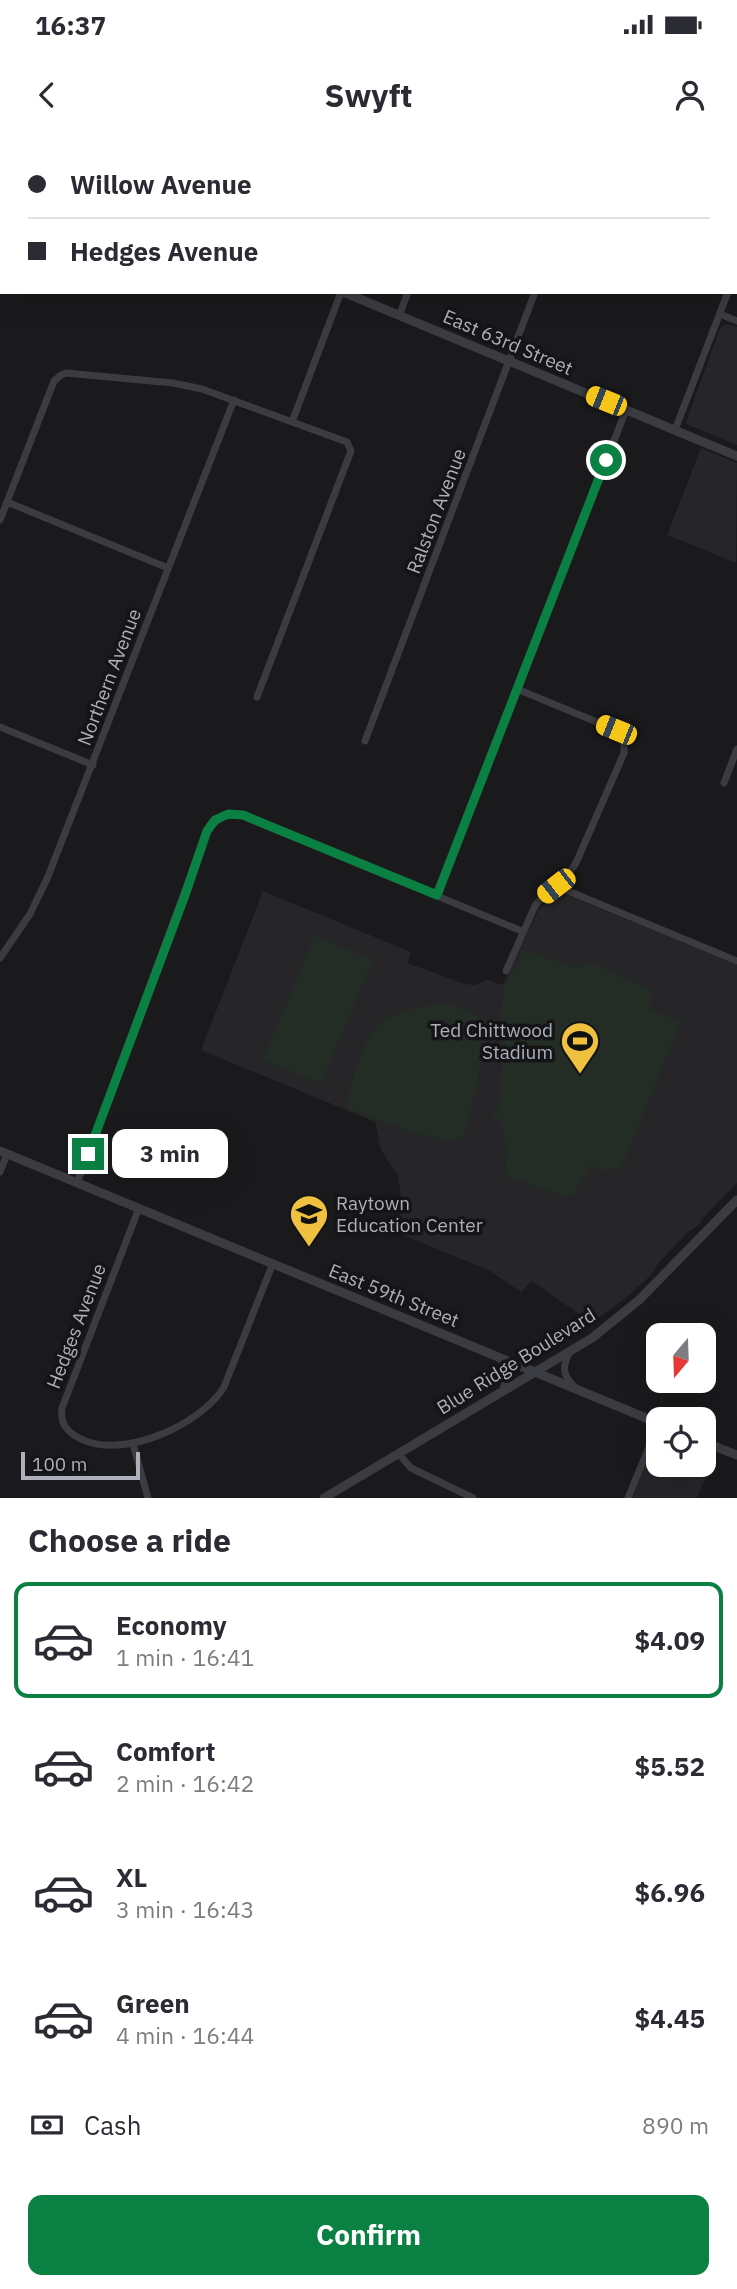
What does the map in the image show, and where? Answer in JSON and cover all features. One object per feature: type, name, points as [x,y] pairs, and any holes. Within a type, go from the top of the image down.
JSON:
[{"type":"street","points":[[292,422],[341,294]]},
{"type":"street","name":"East 63rd Street","points":[[347,294],[737,456]]},
{"type":"street","points":[[399,316],[407,294]]},
{"type":"street","name":"Ralston Avenue","points":[[365,741],[534,294]]},
{"type":"street","points":[[675,430],[728,294]]},
{"type":"street","points":[[720,314],[737,321]]},
{"type":"street","points":[[0,520],[54,381],[66,373],[173,383],[202,389],[349,445],[351,451],[257,697]]},
{"type":"street","name":"Northern Avenue","points":[[0,958],[30,914],[47,879],[234,400]]},
{"type":"street","points":[[437,895],[626,410]]},
{"type":"street","points":[[7,502],[168,568]]},
{"type":"street","points":[[506,971],[535,906],[543,896],[563,882],[576,863],[622,760],[624,744],[616,730],[517,689]]},
{"type":"street","points":[[0,727],[93,765]]},
{"type":"street","points":[[724,783],[737,749]]},
{"type":"street","points":[[77,1183],[207,831],[215,820],[228,814],[243,815],[524,932]]},
{"type":"street","points":[[556,886],[737,961]]},
{"type":"street","points":[[0,1172],[4,1152]]},
{"type":"street","name":"East 59th Street","points":[[4,1152],[646,1419]]},
{"type":"street","name":"Blue Ridge Boulevard","points":[[324,1498],[592,1338],[639,1300],[737,1200]]},
{"type":"street","name":"Hedges Avenue","points":[[133,1444],[106,1445],[83,1440],[68,1431],[61,1415],[66,1395],[139,1208]]},
{"type":"street","points":[[148,1498],[133,1444],[184,1423],[206,1410],[216,1400],[224,1387],[273,1263]]},
{"type":"street","points":[[570,1352],[563,1369],[565,1377],[577,1389]]},
{"type":"street","points":[[500,1357],[507,1372],[502,1392]]},
{"type":"street","points":[[716,1447],[737,1455]]},
{"type":"street","points":[[398,1453],[411,1468],[469,1497]]},
{"type":"street","points":[[628,1498],[646,1454]]},
{"type":"shaded area","points":[[727,324],[737,327],[737,445],[686,422],[720,328]]},
{"type":"shaded area","points":[[701,448],[737,463],[736,563],[667,535]]},
{"type":"shaded area","points":[[263,891],[411,952],[407,963],[465,984],[475,985],[487,980],[503,985],[539,909],[557,891],[737,965],[737,1183],[700,1224],[688,1232],[659,1262],[651,1275],[592,1323],[532,1281],[521,1292],[490,1271],[396,1232],[402,1204],[398,1176],[381,1150],[375,1122],[201,1050]]},
{"type":"shaded area","points":[[315,936],[373,960],[321,1084],[263,1060]]},
{"type":"shaded area","name":"Ted Chittwood Stadium","points":[[524,950],[577,968],[588,962],[652,990],[650,1009],[681,1022],[620,1171],[611,1167],[607,1171],[590,1165],[585,1178],[581,1177],[575,1193],[566,1197],[505,1176],[507,1153],[500,1119],[491,1118],[499,1106],[503,1044],[498,1032],[504,987]]},
{"type":"shaded area","points":[[451,1004],[485,1020],[477,1087],[465,1135],[454,1142],[406,1130],[346,1108],[358,1062],[365,1044],[375,1030],[387,1019],[404,1011]]},
{"type":"shaded area","points":[[646,1464],[646,1477],[706,1477],[697,1498],[632,1498]]},
{"type":"place","name":"Ted Chittwood Stadium","points":[[580,1075]]},
{"type":"place","name":"Raytown Education Center","points":[[309,1248]]},
{"type":"route","points":[[88,1154],[207,831],[215,820],[228,814],[243,815],[437,895],[606,460]]}]
